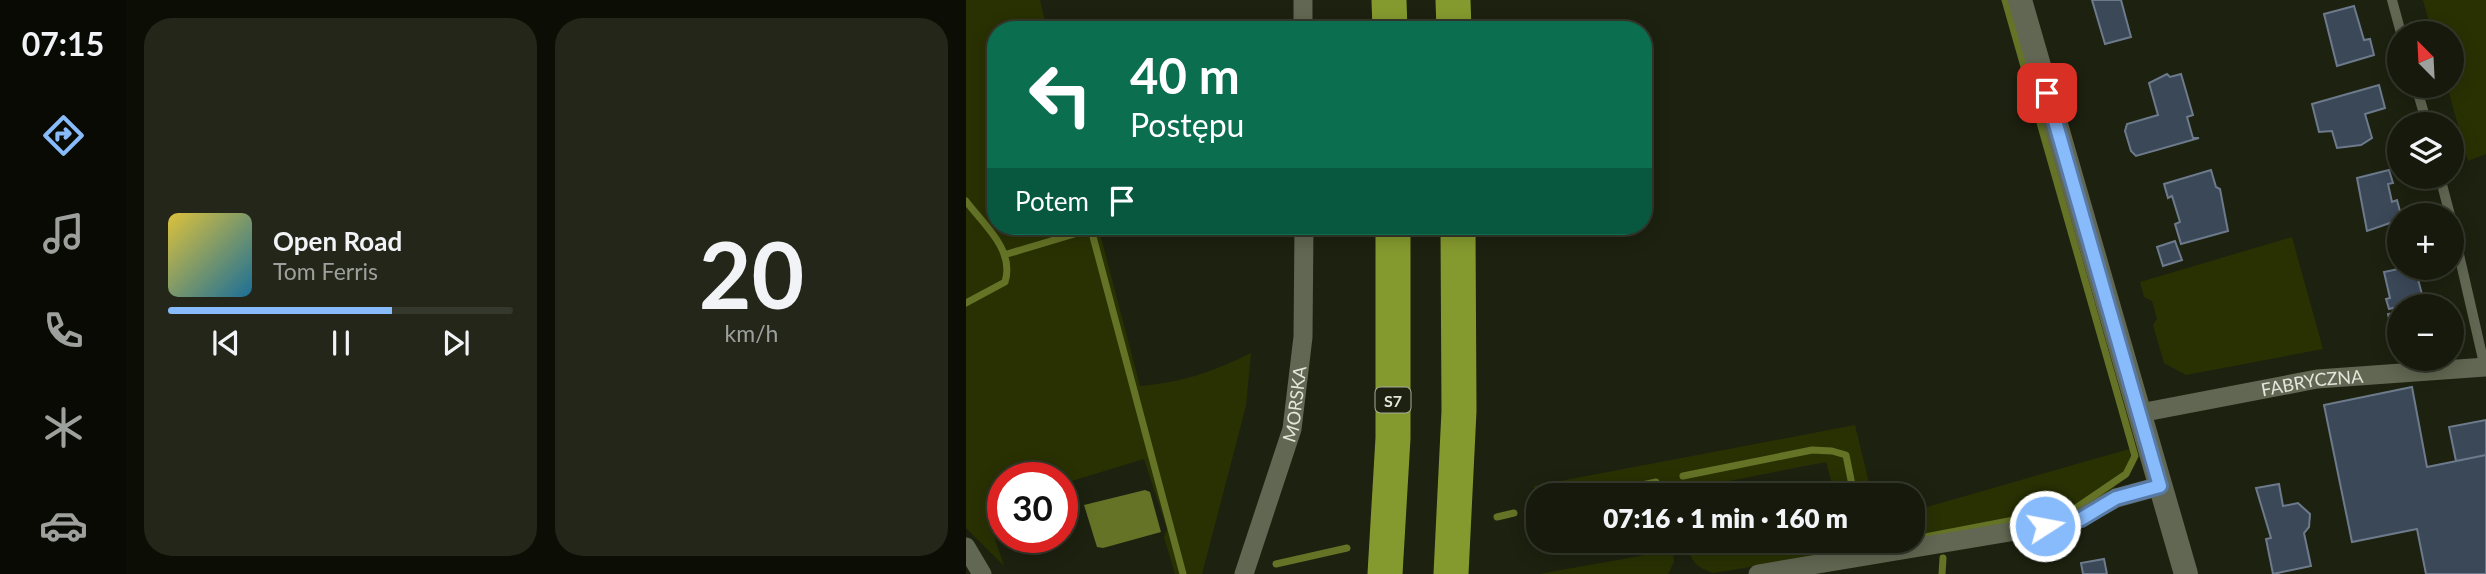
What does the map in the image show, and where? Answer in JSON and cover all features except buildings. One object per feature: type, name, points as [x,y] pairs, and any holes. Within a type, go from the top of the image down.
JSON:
[{"type":"highway","points":[[1390,0],[1390,21]]},
{"type":"highway","points":[[1453,0],[1454,21]]},
{"type":"highway","name":"S7","points":[[1385,574],[1393,438],[1393,235]]},
{"type":"highway","points":[[1451,574],[1459,411],[1458,235]]},
{"type":"street","points":[[1303,0],[1303,21]]},
{"type":"street","points":[[2020,0],[2186,574]]},
{"type":"street","name":"MORSKA","points":[[1244,574],[1292,429],[1303,337],[1304,235]]},
{"type":"street","name":"FABRYCZNA","points":[[2140,413],[2316,379],[2486,368]]},
{"type":"street","points":[[1758,574],[2069,522],[2088,516],[2116,498],[2160,486]]},
{"type":"street","points":[[966,547],[982,574]]},
{"type":"lane","points":[[2392,0],[2398,21]]},
{"type":"lane","points":[[2464,275],[2486,368]]},
{"type":"shaded area","points":[[966,0],[1040,0],[1045,21],[987,21],[987,235],[1100,235],[1140,386],[1197,375],[1251,353],[1246,406],[1202,574],[1175,574],[1164,537],[1167,529],[1144,459],[1078,479],[1078,462],[987,462],[987,549],[966,528]]},
{"type":"shaded area","points":[[2423,0],[2486,0],[2486,154],[2468,161],[2464,147],[2464,112],[2454,112],[2450,98],[2464,98],[2464,21],[2429,21]]},
{"type":"shaded area","points":[[2292,237],[2323,349],[2186,375],[2164,363],[2153,325],[2157,319],[2152,301],[2144,297],[2140,282]]},
{"type":"shaded area","points":[[1855,425],[1869,483],[1832,483],[1826,462],[1718,483],[1550,483]]},
{"type":"shaded area","points":[[2136,447],[2135,465],[2114,485],[2115,489],[2069,516],[1925,539],[1925,508]]},
{"type":"shaded area","points":[[1145,490],[1150,492],[1161,532],[1103,548],[1097,547],[1084,505]]},
{"type":"shaded area","points":[[991,553],[1000,553],[1004,566]]},
{"type":"shaded area","points":[[1656,553],[1673,553],[1674,562],[1668,574],[1539,574]]},
{"type":"shaded area","points":[[1690,553],[1838,553],[1713,573],[1696,564]]},
{"type":"waterway","points":[[1925,537],[2076,508],[2126,474],[2135,456],[2005,0]]},
{"type":"waterway","points":[[966,201],[987,227]]},
{"type":"waterway","points":[[966,303],[1005,282],[1006,259],[993,235]]},
{"type":"waterway","points":[[1007,254],[1071,235]]},
{"type":"waterway","points":[[1093,235],[1183,574]]},
{"type":"waterway","points":[[1683,476],[1812,450],[1846,455],[1852,483]]},
{"type":"waterway","points":[[1651,483],[1656,482]]},
{"type":"waterway","points":[[1497,517],[1514,513]]},
{"type":"waterway","points":[[1276,564],[1347,548]]},
{"type":"waterway","points":[[1942,574],[1943,558]]},
{"type":"route","points":[[2045,526],[2081,519],[2116,498],[2160,486],[2047,93]]}]
